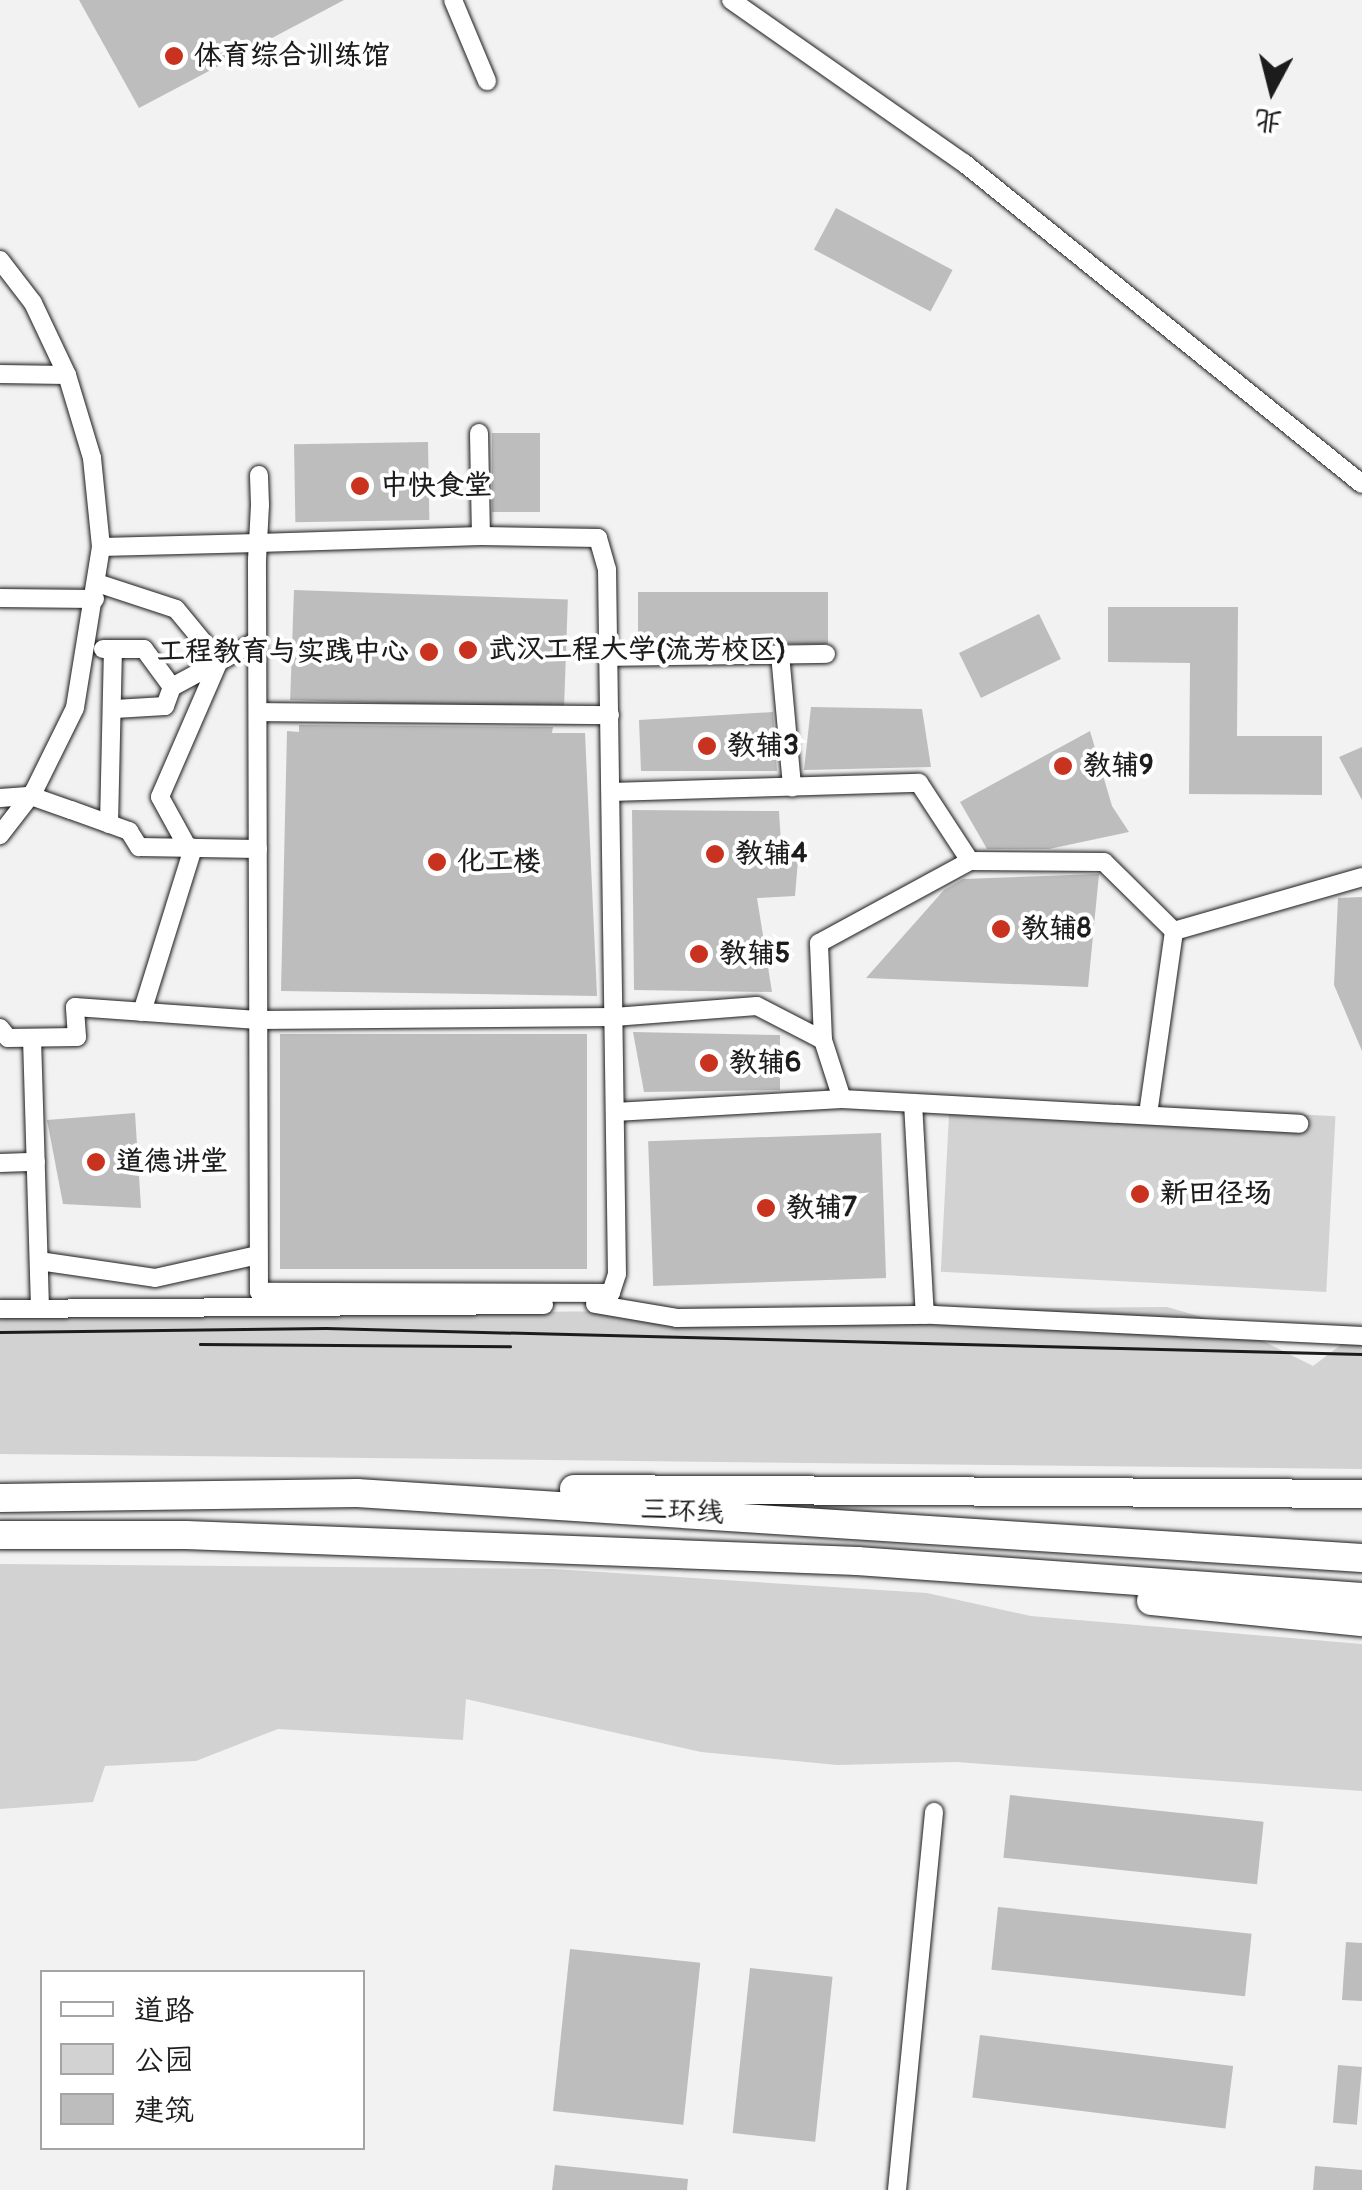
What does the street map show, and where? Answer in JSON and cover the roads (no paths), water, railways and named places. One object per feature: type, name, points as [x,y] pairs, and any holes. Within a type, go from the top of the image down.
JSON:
[{"type":"highway","points":[[357,1494],[845,1487],[1362,1494]]},
{"type":"highway","name":"三环线","points":[[0,1498],[357,1494],[1362,1558]]},
{"type":"highway","name":"三环线","points":[[0,1535],[186,1535],[892,1564],[1362,1597]]},
{"type":"highway","points":[[892,1564],[1026,1590],[1362,1622]]},
{"type":"street","points":[[452,0],[487,81]]},
{"type":"street","points":[[731,0],[964,163],[1362,484]]},
{"type":"street","points":[[0,260],[33,303],[67,375],[92,458],[102,548],[74,708],[30,796],[0,835]]},
{"type":"street","points":[[0,374],[67,375]]},
{"type":"street","points":[[480,433],[481,536]]},
{"type":"street","points":[[102,548],[258,543],[481,536],[598,538],[606,553],[610,716],[618,1274],[610,1293],[258,1292],[257,641],[258,543],[259,474]]},
{"type":"street","points":[[0,598],[96,591],[176,609],[219,662]]},
{"type":"street","points":[[116,709],[164,706],[172,687],[257,641]]},
{"type":"street","points":[[87,647],[144,649],[172,687]]},
{"type":"street","points":[[109,824],[116,709],[113,650]]},
{"type":"street","points":[[780,654],[792,787]]},
{"type":"street","points":[[608,658],[826,654]]},
{"type":"street","points":[[142,1012],[191,848],[160,797],[219,662]]},
{"type":"street","points":[[258,712],[610,716]]},
{"type":"street","points":[[610,792],[919,784],[970,861]]},
{"type":"street","points":[[0,798],[30,796],[129,831],[139,847],[258,849]]},
{"type":"street","points":[[842,1099],[823,1040],[819,943],[970,861],[1104,862],[1174,931]]},
{"type":"street","points":[[1174,931],[1362,877]]},
{"type":"street","points":[[1149,1106],[1174,931]]},
{"type":"street","points":[[0,1028],[8,1038],[77,1037],[75,1008],[258,1020],[614,1016],[757,1006],[823,1040]]},
{"type":"street","points":[[32,1038],[40,1309]]},
{"type":"street","points":[[615,1112],[842,1099],[1299,1124]]},
{"type":"street","points":[[914,1103],[925,1315]]},
{"type":"street","points":[[0,1163],[36,1162]]},
{"type":"street","points":[[39,1261],[155,1278],[258,1256]]},
{"type":"street","points":[[155,1278],[156,1308]]},
{"type":"street","points":[[0,1309],[621,1304],[677,1318],[925,1315],[1362,1336]]},
{"type":"street","points":[[898,2190],[934,1812]]},
{"type":"tram line","points":[[0,1332],[326,1328],[1362,1354]]},
{"type":"tram line","points":[[200,1344],[510,1346]]},
{"type":"place","name":"体育综合训练馆","points":[[174,56]]},
{"type":"place","name":"中快食堂","points":[[360,486]]},
{"type":"place","name":"武汉工程大学(流芳校区)","points":[[468,650]]},
{"type":"place","name":"工程教育与实践中心","points":[[429,652]]},
{"type":"place","name":"教辅3","points":[[707,746]]},
{"type":"place","name":"教辅9","points":[[1063,766]]},
{"type":"place","name":"教辅4","points":[[715,854]]},
{"type":"place","name":"化工楼","points":[[437,862]]},
{"type":"place","name":"教辅8","points":[[1001,929]]},
{"type":"place","name":"教辅5","points":[[699,954]]},
{"type":"place","name":"教辅6","points":[[709,1063]]},
{"type":"place","name":"道德讲堂","points":[[96,1162]]},
{"type":"place","name":"新田径场","points":[[1140,1194]]},
{"type":"place","name":"教辅7","points":[[766,1208]]}]
